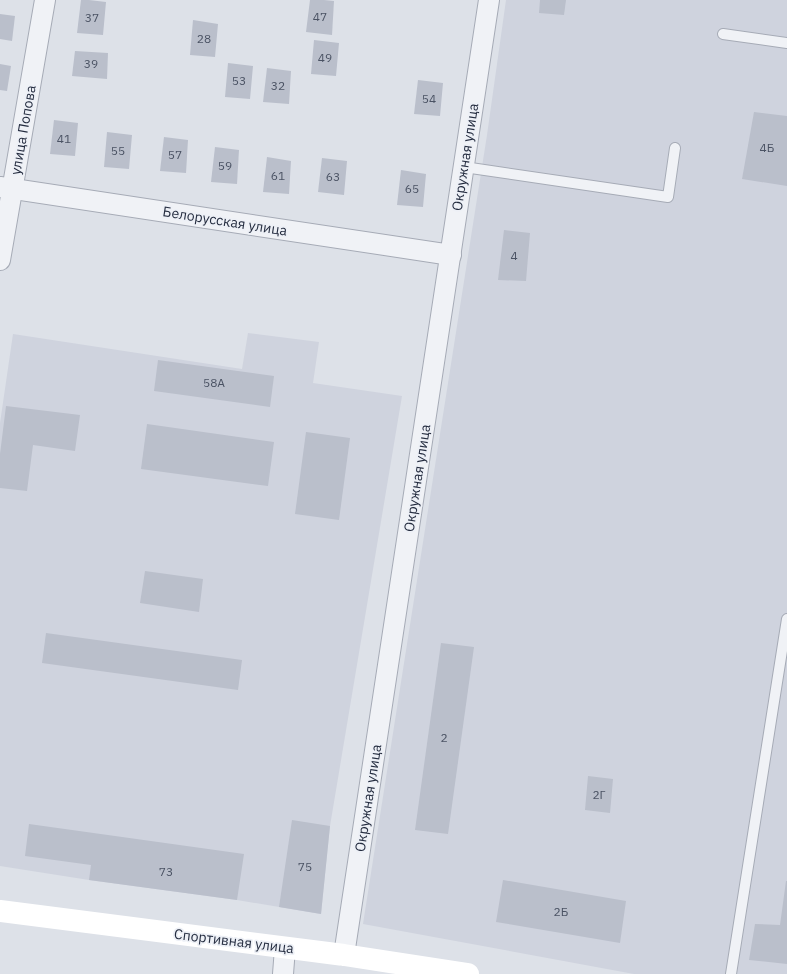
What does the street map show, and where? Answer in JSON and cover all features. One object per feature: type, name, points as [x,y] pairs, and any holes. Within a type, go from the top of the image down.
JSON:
[{"type":"street","name":"улица Попова","points":[[0,260],[6,188],[45,0]]},
{"type":"street","name":"Окружная улица","points":[[344,955],[489,0]]},
{"type":"street","name":"Белорусская улица","points":[[6,188],[451,255]]},
{"type":"street","name":"Спортивная улица","points":[[0,911],[344,955],[468,974]]},
{"type":"street","points":[[283,974],[285,948]]},
{"type":"lane","points":[[723,34],[787,43]]},
{"type":"lane","points":[[464,167],[668,198],[675,148]]},
{"type":"lane","points":[[731,974],[787,619]]},
{"type":"shaded area","points":[[506,0],[787,0],[787,974],[634,974],[363,924],[487,135]]},
{"type":"shaded area","points":[[248,333],[319,342],[313,383],[402,396],[330,826],[321,914],[237,900],[89,880],[0,866],[0,423],[13,334],[242,369]]},
{"type":"building","points":[[81,0],[106,2],[103,35],[77,33]]},
{"type":"building","points":[[310,0],[334,1],[332,35],[306,32]]},
{"type":"building","points":[[540,0],[566,0],[564,15],[539,13]]},
{"type":"building","points":[[0,14],[15,16],[12,41],[0,39]]},
{"type":"building","points":[[193,20],[218,24],[215,57],[190,55]]},
{"type":"building","points":[[314,40],[339,43],[336,76],[311,74]]},
{"type":"building","points":[[75,51],[108,53],[107,79],[72,76]]},
{"type":"building","points":[[228,63],[253,66],[250,99],[225,97]]},
{"type":"building","points":[[0,64],[11,66],[7,91],[0,90]]},
{"type":"building","points":[[267,68],[291,71],[289,104],[263,102]]},
{"type":"building","points":[[418,80],[443,83],[440,116],[414,114]]},
{"type":"building","points":[[754,112],[787,116],[787,186],[742,179]]},
{"type":"building","points":[[54,120],[78,123],[75,156],[50,154]]},
{"type":"building","points":[[107,132],[132,135],[129,169],[104,167]]},
{"type":"building","points":[[164,137],[188,140],[186,173],[160,171]]},
{"type":"building","points":[[215,147],[239,150],[237,184],[211,182]]},
{"type":"building","points":[[267,157],[291,161],[289,194],[263,192]]},
{"type":"building","points":[[322,158],[347,161],[344,195],[318,192]]},
{"type":"building","points":[[401,170],[426,174],[423,207],[397,205]]},
{"type":"building","points":[[504,230],[530,233],[526,281],[498,280]]},
{"type":"building","points":[[158,360],[274,376],[270,407],[154,391]]},
{"type":"building","points":[[6,406],[80,415],[75,451],[33,445],[27,491],[0,488],[0,454]]},
{"type":"building","points":[[147,424],[274,442],[268,486],[141,469]]},
{"type":"building","points":[[306,432],[350,438],[339,520],[295,514]]},
{"type":"building","points":[[145,571],[203,579],[199,612],[140,603]]},
{"type":"building","points":[[46,633],[242,660],[238,690],[42,663]]},
{"type":"building","points":[[441,643],[474,647],[448,834],[415,830]]},
{"type":"building","points":[[588,776],[613,779],[610,813],[585,810]]},
{"type":"building","points":[[292,820],[330,826],[321,914],[279,907]]},
{"type":"building","points":[[29,824],[244,854],[237,900],[89,880],[91,865],[25,856]]},
{"type":"building","points":[[503,880],[626,901],[620,943],[496,922]]},
{"type":"building","points":[[786,881],[787,964],[749,960],[755,924],[780,925]]}]
